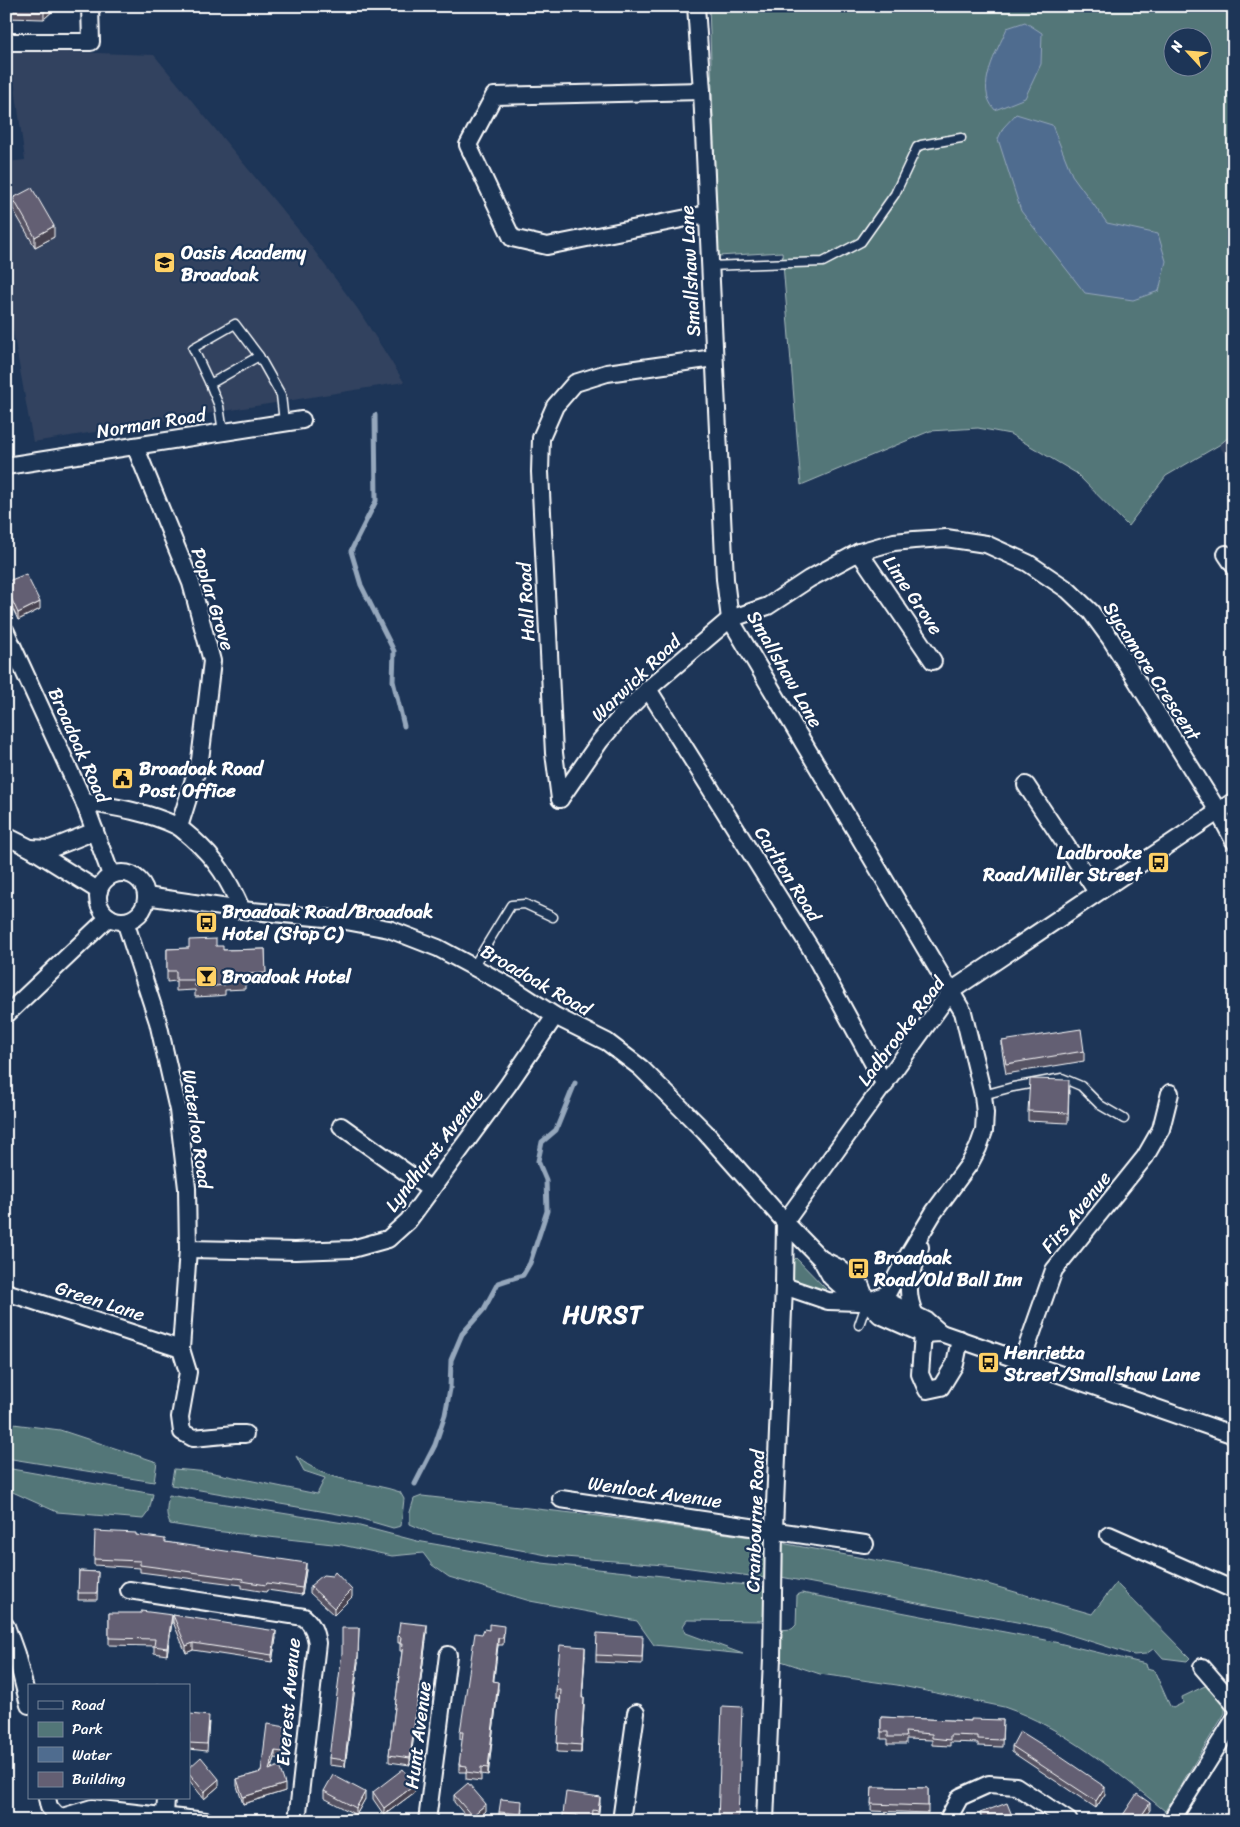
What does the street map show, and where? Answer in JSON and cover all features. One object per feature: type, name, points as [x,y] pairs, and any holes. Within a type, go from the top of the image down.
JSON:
[{"type":"street","points":[[6,42],[91,42],[90,6]]},
{"type":"street","name":"Smallshaw Lane","points":[[696,6],[702,91],[709,266],[726,579],[730,619],[963,1012],[983,1095],[984,1130],[978,1148],[924,1230],[887,1294],[866,1302]]},
{"type":"street","points":[[702,91],[494,96],[468,145],[512,238],[546,246],[707,214]]},
{"type":"street","name":"Hall Road","points":[[560,799],[554,753],[540,472],[541,438],[555,406],[575,383],[607,373],[714,358]]},
{"type":"street","name":"Norman Road","points":[[6,466],[302,420]]},
{"type":"street","name":"Poplar Grove","points":[[135,446],[191,583],[212,661],[200,760],[179,827]]},
{"type":"street","name":"Sycamore Crescent","points":[[730,619],[768,606],[809,579],[859,552],[894,542],[914,540],[946,538],[986,544],[1028,564],[1068,590],[1091,612],[1110,638],[1218,811],[1234,841]]},
{"type":"street","name":"Lime Grove","points":[[859,552],[933,661]]},
{"type":"street","name":"Warwick Road","points":[[560,799],[600,741],[648,689],[730,619]]},
{"type":"street","name":"Broadoak Road","points":[[6,632],[84,802],[111,875]]},
{"type":"street","name":"Carlton Road","points":[[648,689],[811,949],[885,1085]]},
{"type":"street","points":[[1026,785],[1097,892]]},
{"type":"street","name":"Ladbrooke Road","points":[[784,1222],[885,1085],[951,991],[1234,801]]},
{"type":"street","points":[[84,802],[130,810],[179,827],[206,851],[219,866],[242,910]]},
{"type":"street","points":[[30,848],[50,849],[95,831]]},
{"type":"street","points":[[6,836],[30,848],[99,891]]},
{"type":"street","points":[[6,1015],[117,919],[138,915],[145,904],[144,888],[140,881],[127,873],[111,875],[101,884],[99,891],[99,906],[117,919]]},
{"type":"street","name":"Broadoak Road","points":[[146,896],[242,910],[335,919],[389,929],[438,948],[509,986],[555,1016],[607,1042],[641,1068],[706,1132],[784,1222],[821,1260],[831,1277],[850,1294],[866,1302],[880,1315],[916,1326]]},
{"type":"street","name":"Waterloo Road","points":[[117,919],[158,1022],[178,1110],[187,1188],[188,1250],[181,1349],[188,1372],[180,1417],[182,1432],[193,1438],[246,1434]]},
{"type":"street","name":"Lyndhurst Avenue","points":[[188,1250],[295,1251],[352,1249],[388,1239],[408,1221],[508,1085],[555,1016]]},
{"type":"street","name":"Firs Avenue","points":[[1022,1361],[1054,1270],[1145,1157],[1161,1129],[1170,1093]]},
{"type":"street","points":[[341,1126],[431,1190]]},
{"type":"street","name":"Cranbourne Road","points":[[765,1821],[784,1286],[784,1222]]},
{"type":"street","name":"Smallshaw Lane","points":[[916,1326],[909,1302],[908,1287],[924,1230]]},
{"type":"street","points":[[784,1286],[828,1302],[866,1302]]},
{"type":"street","name":"Green Lane","points":[[6,1292],[181,1349]]},
{"type":"street","points":[[960,1340],[955,1364],[941,1386],[927,1390],[920,1374],[916,1326],[941,1333],[1234,1435]]},
{"type":"street","name":"Wenlock Avenue","points":[[560,1499],[774,1534],[865,1544]]},
{"type":"street","points":[[1109,1535],[1234,1590]]},
{"type":"street","name":"Everest Avenue","points":[[129,1590],[304,1617],[310,1622],[315,1630],[317,1643],[297,1821]]},
{"type":"street","points":[[6,1626],[16,1654],[28,1701]]},
{"type":"street","name":"Hunt Avenue","points":[[428,1821],[448,1655]]},
{"type":"street","points":[[1202,1667],[1234,1704]]},
{"type":"street","points":[[621,1821],[636,1713]]},
{"type":"street","points":[[1171,1821],[1234,1720]]},
{"type":"street","points":[[947,1821],[960,1797],[989,1784],[1016,1786],[1069,1821]]},
{"type":"street","points":[[48,1800],[49,1806],[58,1819],[92,1808],[206,1821]]},
{"type":"street","points":[[165,1815],[166,1800]]},
{"type":"lane","points":[[709,266],[824,262],[861,242],[896,194],[917,148],[921,145],[961,138]]},
{"type":"lane","points":[[223,432],[219,406],[193,348],[235,324],[259,356],[281,395],[284,422]]},
{"type":"lane","points":[[210,384],[259,356]]},
{"type":"lane","points":[[473,967],[511,905],[525,904],[553,917]]},
{"type":"lane","points":[[983,1095],[1013,1087],[1062,1078],[1080,1086],[1100,1105],[1124,1119]]},
{"type":"lane","points":[[859,1325],[866,1302]]},
{"type":"shaded area","name":"Oasis Academy Broadoak","points":[[10,50],[154,55],[301,233],[357,308],[404,382],[33,442],[6,292],[6,162],[25,160]]},
{"type":"shaded area","points":[[1234,433],[1234,469],[1219,445]]},
{"type":"green space","points":[[709,6],[1234,6],[1234,433],[1219,445],[1166,476],[1128,526],[1076,473],[1010,434],[978,428],[930,431],[801,485],[782,252],[718,256]]},
{"type":"green space","points":[[796,1258],[827,1290],[826,1293],[796,1282],[791,1278],[793,1261]]},
{"type":"green space","points":[[6,1423],[60,1430],[157,1462],[154,1482],[6,1458]]},
{"type":"green space","points":[[296,1456],[310,1466],[333,1476],[400,1492],[404,1499],[401,1526],[393,1528],[355,1517],[171,1485],[174,1469],[209,1472],[317,1494],[325,1478],[304,1471]]},
{"type":"green space","points":[[6,1468],[153,1494],[149,1511],[143,1519],[57,1512],[6,1489]]},
{"type":"green space","points":[[169,1495],[356,1525],[417,1541],[542,1563],[765,1587],[764,1621],[687,1620],[683,1626],[686,1633],[743,1654],[654,1645],[637,1621],[530,1601],[449,1577],[432,1565],[423,1553],[392,1556],[342,1545],[214,1531],[170,1524],[167,1513]]},
{"type":"green space","points":[[422,1496],[599,1516],[765,1539],[765,1578],[676,1566],[552,1556],[431,1533],[410,1524],[410,1512],[414,1499]]},
{"type":"green space","points":[[781,1543],[928,1570],[984,1583],[1092,1614],[1116,1583],[1190,1658],[1187,1661],[1163,1658],[1153,1649],[1146,1654],[1134,1655],[1048,1628],[781,1577]]},
{"type":"green space","points":[[802,1593],[1046,1640],[1146,1664],[1147,1668],[1154,1670],[1170,1706],[1173,1708],[1183,1703],[1182,1697],[1207,1685],[1225,1705],[1225,1713],[1165,1811],[1109,1766],[1068,1738],[1047,1726],[1004,1707],[897,1685],[820,1674],[778,1660],[780,1630],[792,1629],[796,1625],[797,1595]]},
{"type":"water","points":[[1025,22],[1042,33],[1041,64],[1025,98],[995,110],[989,101],[987,91],[989,69],[1007,28]]},
{"type":"water","points":[[1016,114],[1052,125],[1072,175],[1107,223],[1158,234],[1166,261],[1159,291],[1133,300],[1085,293],[1021,211],[998,139],[1003,128]]},
{"type":"building","points":[[6,6],[51,6],[44,12],[6,11]]},
{"type":"building","points":[[32,188],[54,226],[35,237],[13,198]]},
{"type":"building","points":[[26,574],[40,602],[18,613],[6,587],[6,582]]},
{"type":"building","name":"Broadoak Hotel","points":[[216,939],[216,946],[223,946],[223,950],[265,949],[266,973],[245,974],[245,979],[224,980],[225,985],[195,986],[195,980],[176,980],[176,971],[167,971],[167,949],[189,948],[189,940]]},
{"type":"building","points":[[1081,1029],[1084,1051],[1006,1064],[1002,1041]]},
{"type":"building","points":[[1030,1079],[1069,1080],[1068,1113],[1028,1111]]},
{"type":"building","points":[[95,1531],[136,1533],[136,1535],[165,1539],[165,1542],[306,1563],[302,1588],[267,1583],[266,1585],[242,1581],[243,1579],[140,1565],[140,1561],[94,1559]]},
{"type":"building","points":[[79,1571],[98,1572],[97,1593],[78,1593]]},
{"type":"building","points":[[335,1572],[352,1590],[334,1608],[310,1586],[323,1575],[332,1576]]},
{"type":"building","points":[[141,1611],[172,1615],[167,1648],[154,1646],[155,1639],[109,1638],[109,1613],[141,1613]]},
{"type":"building","points":[[173,1615],[276,1631],[272,1655],[193,1643],[186,1646]]},
{"type":"building","points":[[400,1622],[427,1625],[410,1758],[389,1755],[403,1644],[400,1644],[401,1637],[398,1636]]},
{"type":"building","points":[[489,1624],[504,1626],[503,1638],[498,1638],[493,1681],[498,1682],[488,1768],[481,1767],[481,1774],[466,1772],[467,1766],[459,1765],[463,1732],[460,1732],[475,1633],[482,1634],[484,1629],[489,1630]]},
{"type":"building","points":[[342,1628],[359,1628],[358,1655],[345,1760],[329,1758],[342,1653]]},
{"type":"building","points":[[597,1633],[643,1636],[642,1657],[596,1655]]},
{"type":"building","points":[[560,1645],[585,1647],[581,1745],[557,1743],[561,1690],[556,1690]]},
{"type":"building","points":[[722,1706],[742,1707],[738,1821],[718,1821]]},
{"type":"building","points":[[190,1714],[209,1716],[207,1744],[190,1743]]},
{"type":"building","points":[[881,1717],[971,1721],[971,1719],[1003,1720],[1002,1740],[978,1739],[978,1736],[950,1735],[950,1740],[932,1738],[932,1734],[905,1732],[906,1737],[888,1737],[888,1732],[881,1732]]},
{"type":"building","points":[[267,1724],[287,1727],[283,1752],[275,1751],[269,1770],[279,1766],[285,1784],[243,1797],[237,1779],[261,1772]]},
{"type":"building","points":[[1020,1731],[1105,1787],[1096,1801],[1012,1746]]},
{"type":"building","points":[[201,1757],[219,1779],[204,1792],[190,1774],[190,1767]]},
{"type":"building","points":[[403,1769],[415,1785],[384,1808],[373,1792]]},
{"type":"building","points":[[333,1775],[365,1792],[356,1808],[324,1791]]},
{"type":"building","points":[[468,1783],[486,1804],[472,1816],[454,1795]]},
{"type":"building","points":[[872,1787],[928,1788],[928,1806],[871,1804]]},
{"type":"building","points":[[566,1792],[600,1797],[598,1811],[593,1810],[592,1821],[576,1819],[577,1815],[563,1814]]},
{"type":"building","points":[[1137,1794],[1150,1803],[1138,1821],[1125,1821],[1121,1818]]},
{"type":"building","points":[[501,1799],[522,1801],[521,1814],[499,1812]]},
{"type":"building","points":[[1007,1803],[1013,1818],[1006,1821],[983,1821],[980,1813]]},
{"type":"building","points":[[1029,1817],[1035,1821],[1026,1821]]},
{"type":"waterway","points":[[375,415],[376,501],[351,551],[361,585],[394,651],[393,681],[404,726]]},
{"type":"waterway","points":[[415,1484],[435,1445],[445,1415],[450,1389],[451,1360],[462,1334],[484,1309],[498,1283],[523,1275],[530,1263],[547,1211],[546,1180],[538,1161],[542,1142],[556,1130],[575,1083]]},
{"type":"place","name":"Oasis Academy Broadoak","points":[[165,263]]},
{"type":"place","name":"Broadoak Road Post Office","points":[[123,779]]},
{"type":"place","name":"Ladbrooke Road/Miller Street","points":[[1158,863]]},
{"type":"place","name":"Broadoak Road/Broadoak Hotel (Stop C)","points":[[206,922]]},
{"type":"place","name":"Broadoak Hotel","points":[[206,976]]},
{"type":"place","name":"Broadoak Road/Old Ball Inn","points":[[858,1268]]},
{"type":"place","name":"Henrietta Street/Smallshaw Lane","points":[[988,1363]]},
{"type":"district","name":"HURST","points":[[603,1315]]}]
